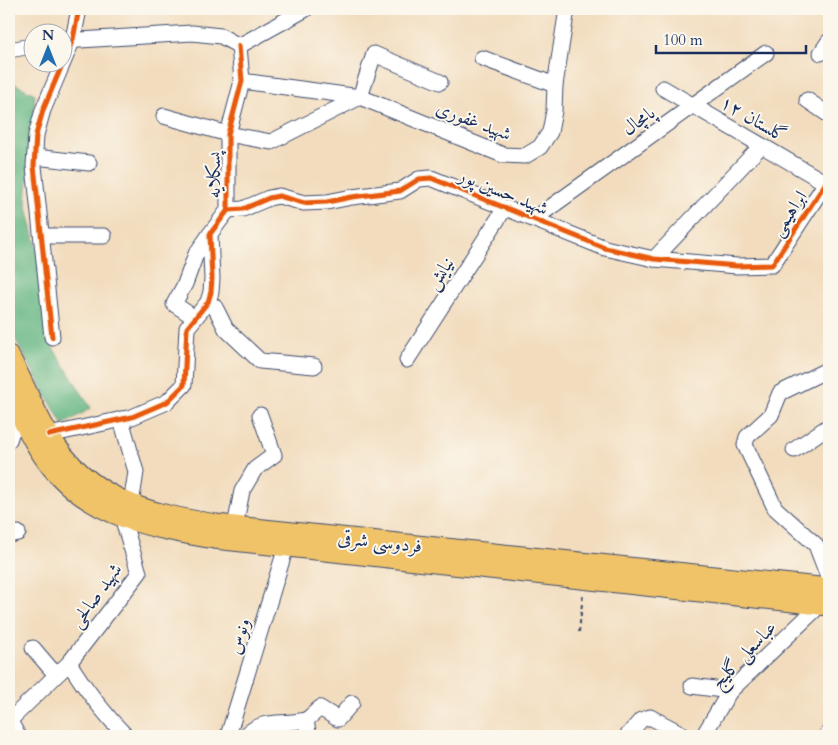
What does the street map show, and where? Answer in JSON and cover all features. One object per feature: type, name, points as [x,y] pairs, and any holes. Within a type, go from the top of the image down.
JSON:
[{"type":"main road","name":"فردوسی شرقی","points":[[9,354],[49,435],[64,456],[90,482],[120,500],[126,510],[167,531],[214,539],[825,605]]},
{"type":"main road","name":"فردوسی شرقی","points":[[9,394],[35,444],[51,467],[79,496],[114,515],[126,510],[235,526],[829,588]]},
{"type":"street","points":[[72,29],[79,9]]},
{"type":"street","points":[[72,40],[192,33],[221,36],[239,46],[306,9]]},
{"type":"street","name":"شهید غفوری","points":[[242,81],[360,97],[503,155],[525,156],[540,147],[550,132],[567,9]]},
{"type":"street","name":"پسکلایه","points":[[195,318],[174,304],[185,284],[196,254],[228,210],[228,134],[242,81],[239,46]]},
{"type":"street","points":[[9,50],[22,48]]},
{"type":"street","name":"پامچال","points":[[534,220],[766,53]]},
{"type":"street","points":[[164,116],[228,134],[271,142],[360,97],[374,54],[440,82]]},
{"type":"street","points":[[482,58],[555,85]]},
{"type":"street","points":[[52,337],[35,157],[36,134],[57,72]]},
{"type":"street","name":"گلستان ۱۲","points":[[663,88],[762,146],[828,181]]},
{"type":"street","points":[[807,100],[829,115]]},
{"type":"street","points":[[654,259],[762,146]]},
{"type":"street","points":[[35,157],[89,163]]},
{"type":"street","name":"شهید حسین پور","points":[[228,210],[242,209],[279,196],[304,203],[327,202],[400,191],[418,179],[431,178],[605,248],[654,259],[738,266],[772,265]]},
{"type":"street","name":"ابراهیمی","points":[[772,265],[828,181]]},
{"type":"street","name":"نیایش","points":[[407,360],[505,208]]},
{"type":"street","points":[[49,435],[132,417],[167,402],[184,385],[187,328],[208,302],[211,292],[210,234]]},
{"type":"street","points":[[42,236],[104,236]]},
{"type":"street","points":[[208,302],[215,308],[226,328],[260,361],[314,366]]},
{"type":"street","points":[[829,369],[780,393],[771,415],[747,437],[745,445],[775,508],[816,545],[829,579]]},
{"type":"street","points":[[235,526],[242,491],[255,469],[274,455],[260,415]]},
{"type":"street","points":[[122,420],[136,472],[126,510]]},
{"type":"street","points":[[9,440],[12,431],[24,422]]},
{"type":"street","points":[[794,450],[829,426]]},
{"type":"street","name":"شهید صالحی","points":[[10,721],[69,664],[139,572],[126,510]]},
{"type":"street","name":"ونوس","points":[[228,736],[286,547]]},
{"type":"street","name":"عباسعلی گلیج","points":[[703,736],[730,691],[825,605]]},
{"type":"street","points":[[33,648],[56,675]]},
{"type":"street","points":[[69,664],[103,712],[126,736]]},
{"type":"street","points":[[692,686],[730,691]]},
{"type":"street","points":[[245,736],[266,723],[306,720],[320,708],[338,719],[352,703]]},
{"type":"street","points":[[627,736],[641,720],[650,717],[686,736]]},
{"type":"street","points":[[305,736],[308,732],[306,720]]},
{"type":"street","points":[[10,721],[18,736]]},
{"type":"street","points":[[826,736],[829,732]]},
{"type":"path","points":[[579,632],[585,579]]},
{"type":"green space","points":[[9,81],[35,94],[26,203],[37,249],[48,340],[91,408],[63,425],[9,328]]},
{"type":"cycle path","points":[[52,337],[34,166],[36,135],[43,110],[73,39],[79,9]]},
{"type":"cycle path","points":[[49,435],[132,417],[167,402],[184,385],[187,328],[208,302],[211,292],[210,234],[228,210],[228,134],[242,81],[239,46]]},
{"type":"cycle path","points":[[228,210],[243,209],[269,198],[279,196],[304,203],[327,202],[400,191],[419,179],[431,178],[605,248],[654,259],[737,266],[772,265],[829,178]]}]
